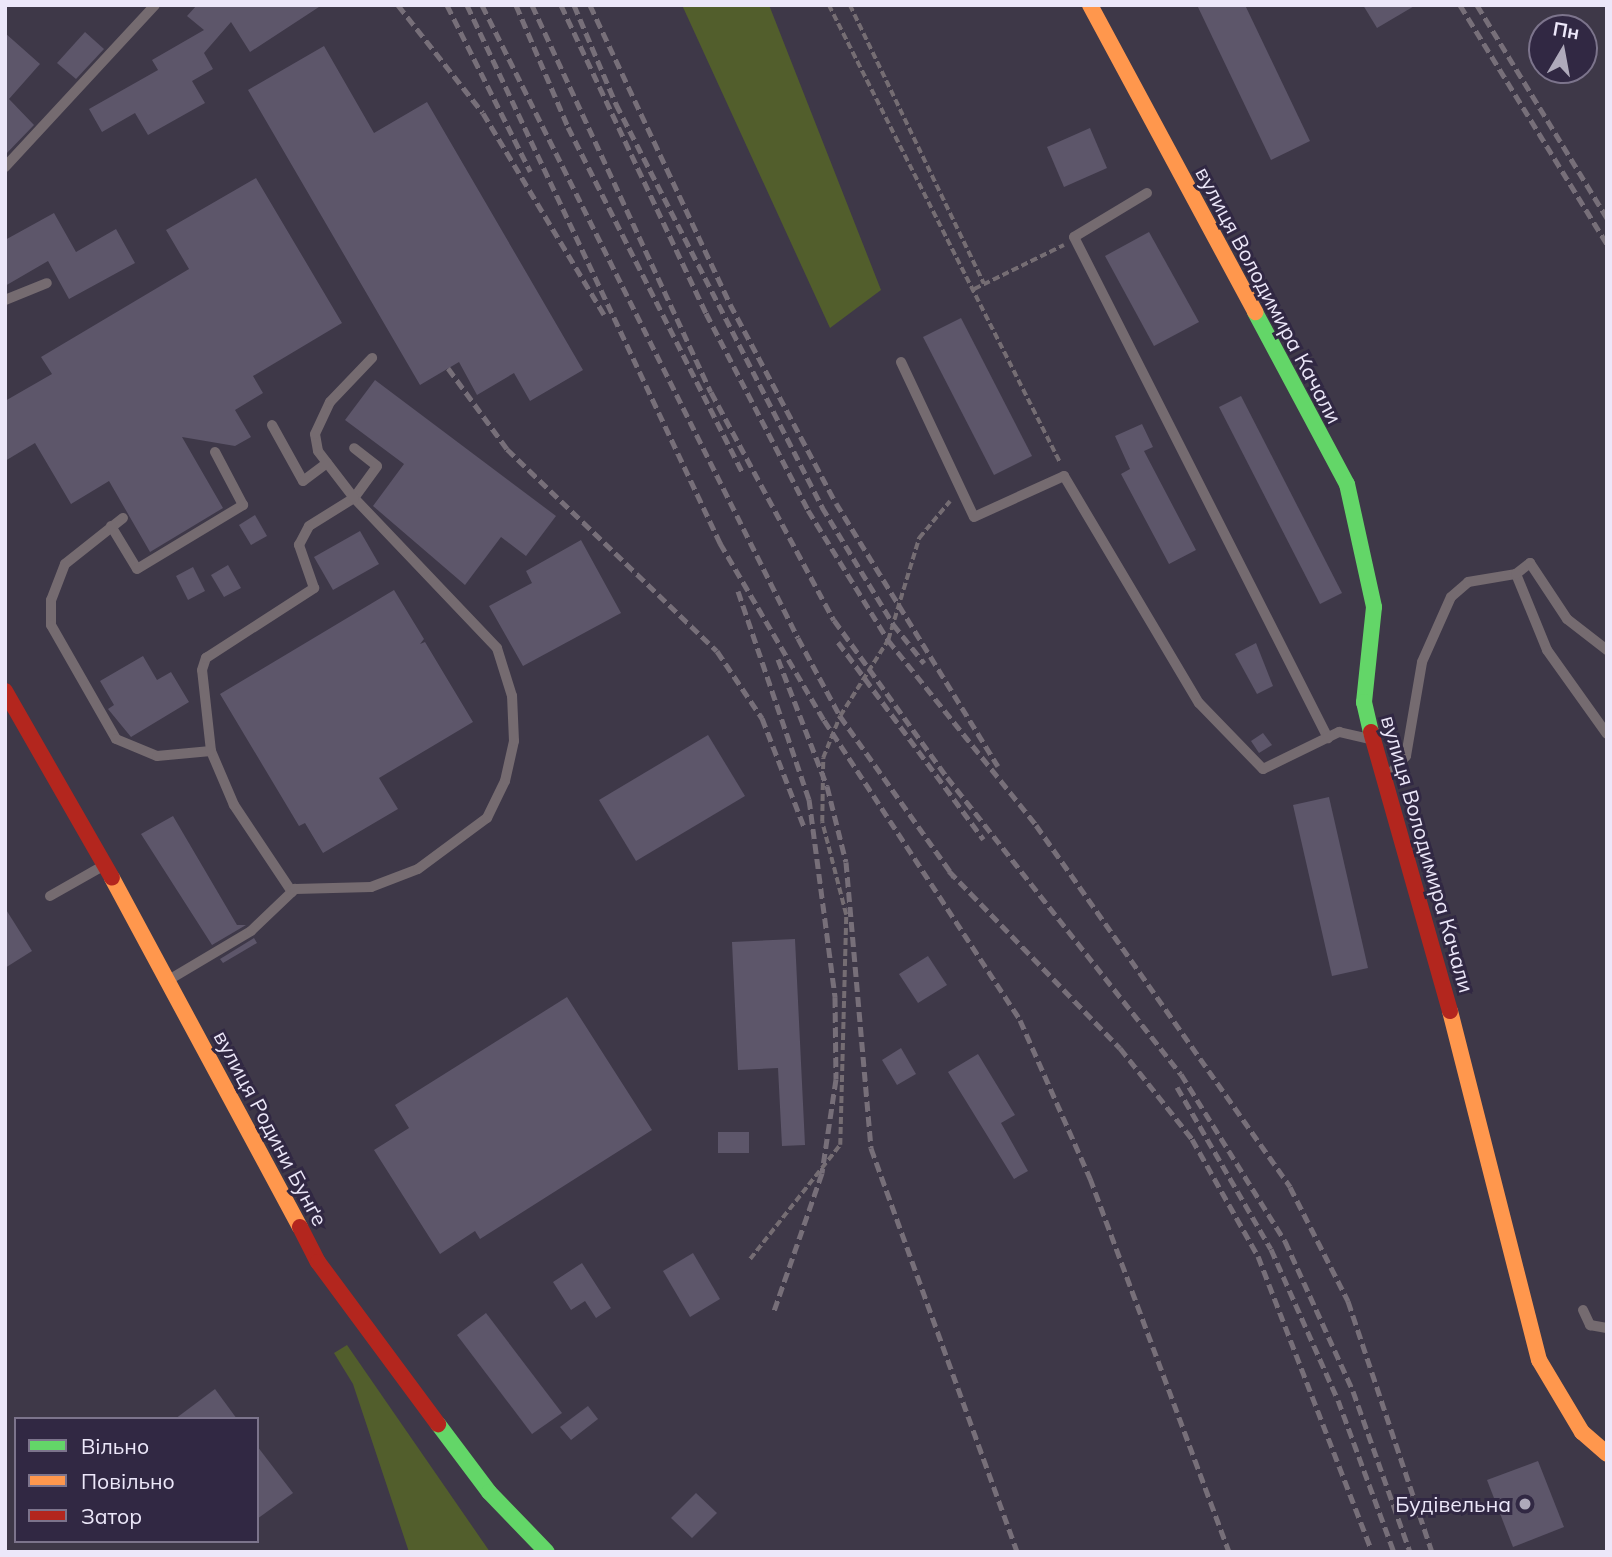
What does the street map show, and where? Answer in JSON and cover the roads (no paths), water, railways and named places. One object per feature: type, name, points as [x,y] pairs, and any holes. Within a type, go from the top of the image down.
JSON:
[{"type":"street","name":"вулиця Володимира Качали","points":[[1090,5],[1346,484],[1374,607],[1364,702],[1384,781],[1426,918],[1539,1360],[1582,1432],[1607,1454]]},
{"type":"street","name":"вулиця Родини Бунґе","points":[[5,691],[169,979],[318,1262],[489,1492],[547,1552]]},
{"type":"lane","points":[[5,167],[155,5]]},
{"type":"lane","points":[[1147,193],[1074,237],[1328,738]]},
{"type":"lane","points":[[5,300],[47,283]]},
{"type":"lane","points":[[169,979],[251,932],[292,892],[371,887],[418,869],[488,818],[514,741],[512,695],[497,648],[354,498],[327,463],[315,434],[330,402],[372,358]]},
{"type":"lane","points":[[901,362],[974,517],[1064,476],[1199,703],[1263,769],[1339,732],[1373,739]]},
{"type":"lane","points":[[272,425],[303,481],[327,463]]},
{"type":"lane","points":[[292,892],[234,805],[211,751],[201,691],[205,658],[314,588],[299,545],[309,526],[354,498],[377,466],[354,448]]},
{"type":"lane","points":[[111,526],[137,569],[243,505],[215,452]]},
{"type":"lane","points":[[123,518],[65,564],[51,600],[51,625],[116,739],[158,756],[211,751]]},
{"type":"lane","points":[[1384,781],[1406,756],[1422,662],[1451,597],[1468,582],[1516,574],[1530,563],[1567,619],[1607,650]]},
{"type":"lane","points":[[1516,574],[1547,650],[1607,734]]},
{"type":"lane","points":[[50,896],[104,865]]},
{"type":"lane","points":[[1583,1310],[1590,1325],[1607,1328]]},
{"type":"railway","points":[[398,5],[483,113],[604,314]]},
{"type":"railway","points":[[447,5],[530,171]]},
{"type":"railway","points":[[467,5],[720,543],[824,720],[1020,1020],[1090,1178],[1229,1552]]},
{"type":"railway","points":[[482,5],[798,638],[840,716],[954,877]]},
{"type":"railway","points":[[516,5],[568,127],[742,471]]},
{"type":"railway","points":[[532,5],[711,392],[834,620],[947,777],[1181,1074],[1285,1241],[1353,1391],[1410,1552]]},
{"type":"railway","points":[[561,5],[706,313],[808,510],[888,640],[1036,825],[1290,1187],[1348,1301],[1432,1552]]},
{"type":"railway","points":[[574,5],[616,104],[822,507],[893,624],[924,663]]},
{"type":"railway","points":[[590,5],[730,304],[836,503],[998,766]]},
{"type":"railway","points":[[1460,5],[1607,244]]},
{"type":"railway","points":[[1477,5],[1607,218]]},
{"type":"railway","points":[[448,368],[507,449],[717,651],[762,718],[804,827]]},
{"type":"railway","points":[[738,591],[809,799],[835,997],[836,1079],[822,1173],[773,1314]]},
{"type":"railway","points":[[838,642],[983,839]]},
{"type":"railway","points":[[778,659],[827,786],[846,862],[871,1148],[1017,1552]]},
{"type":"railway","points":[[949,871],[1120,1048],[1192,1139],[1258,1256],[1372,1552]]},
{"type":"railway","points":[[1177,1087],[1271,1249],[1338,1400],[1394,1552]]},
{"type":"place","name":"Будівельна","points":[[1525,1504]]}]
